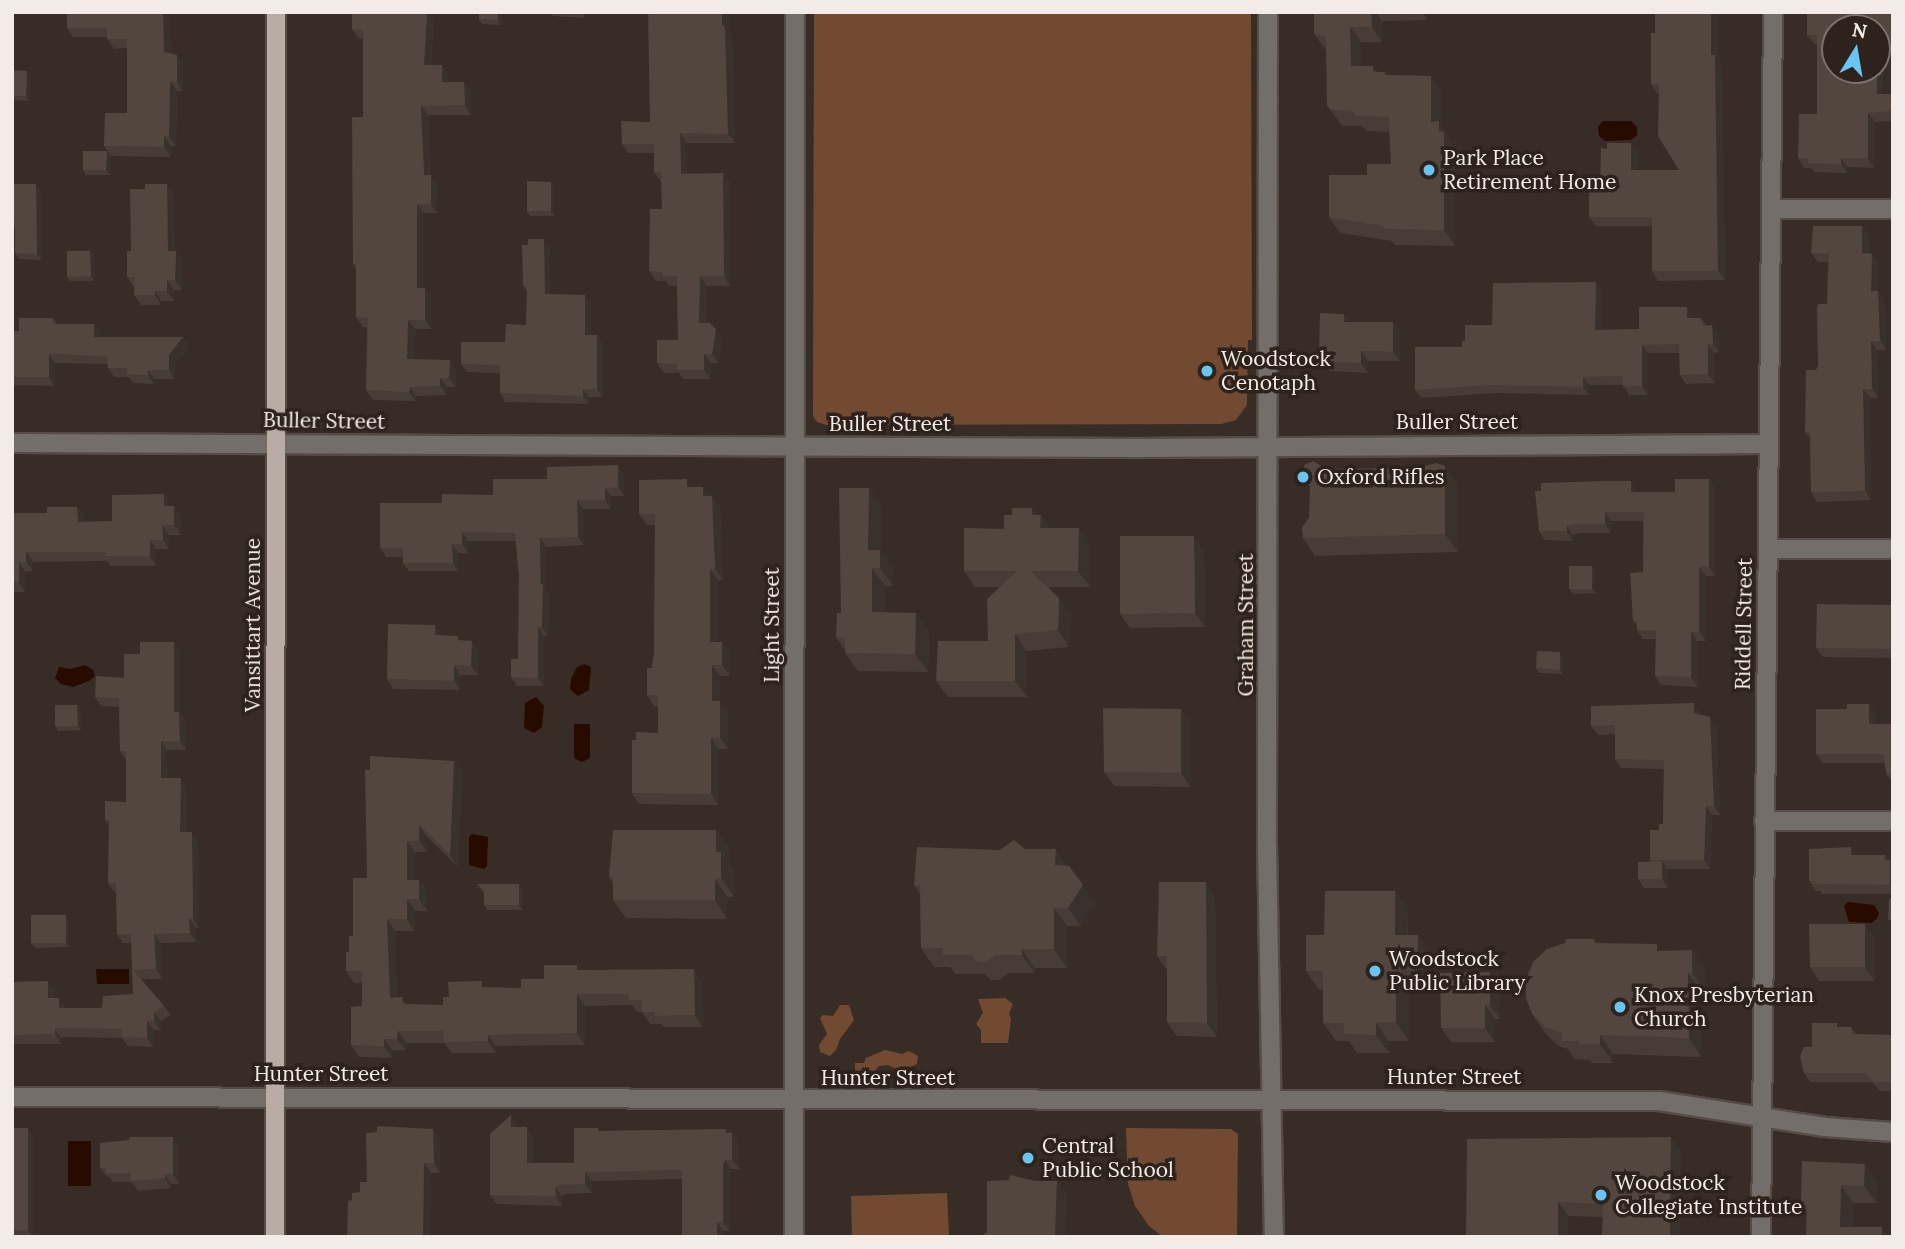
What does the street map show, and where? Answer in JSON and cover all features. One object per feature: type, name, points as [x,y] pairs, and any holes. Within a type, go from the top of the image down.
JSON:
[{"type":"main road","name":"Vansittart Avenue","points":[[275,1237],[276,12]]},
{"type":"street","name":"Light Street","points":[[794,1237],[795,12]]},
{"type":"street","name":"Graham Street","points":[[1268,12],[1270,1102],[1274,1237]]},
{"type":"street","name":"Riddell Street","points":[[1761,1237],[1773,12]]},
{"type":"street","points":[[1772,209],[1893,209]]},
{"type":"street","name":"Buller Street","points":[[12,443],[794,447],[1768,444]]},
{"type":"street","points":[[1768,549],[1893,549]]},
{"type":"street","points":[[1764,821],[1893,821]]},
{"type":"street","name":"Hunter Street","points":[[12,1097],[275,1096],[794,1101],[1659,1101],[1825,1127],[1893,1132]]},
{"type":"shaded area","points":[[814,12],[1251,12],[1252,340],[1248,340],[1247,405],[1236,420],[1221,424],[826,425],[817,422],[813,416]]},
{"type":"shaded area","points":[[1603,121],[1631,121],[1637,127],[1637,135],[1631,140],[1605,141],[1599,136],[1598,127]]},
{"type":"shaded area","points":[[584,664],[591,667],[589,690],[578,696],[570,689],[571,679],[577,667]]},
{"type":"shaded area","points":[[85,665],[93,670],[95,676],[89,681],[73,687],[61,684],[55,678],[59,667],[71,669]]},
{"type":"shaded area","points":[[536,697],[544,706],[542,727],[534,733],[524,728],[525,703]]},
{"type":"shaded area","points":[[574,724],[590,724],[590,758],[582,762],[574,758]]},
{"type":"shaded area","points":[[472,834],[488,837],[487,866],[484,869],[469,865],[469,837]]},
{"type":"shaded area","points":[[1848,902],[1874,905],[1879,913],[1877,918],[1872,923],[1849,922],[1844,906]]},
{"type":"shaded area","points":[[96,969],[129,969],[129,984],[97,984]]},
{"type":"shaded area","points":[[1005,998],[1013,1004],[1009,1014],[1011,1019],[1008,1043],[981,1043],[981,1030],[976,1024],[983,1013],[978,999]]},
{"type":"shaded area","points":[[840,1005],[849,1005],[854,1020],[830,1056],[820,1052],[819,1045],[827,1034],[820,1018],[823,1015],[833,1016]]},
{"type":"shaded area","points":[[885,1050],[902,1054],[909,1051],[918,1056],[917,1064],[901,1071],[888,1065],[879,1066],[873,1073],[855,1073],[855,1063],[864,1063],[866,1058]]},
{"type":"shaded area","points":[[1126,1128],[1231,1129],[1238,1134],[1237,1237],[1163,1237],[1149,1226],[1135,1206],[1128,1184]]},
{"type":"shaded area","points":[[68,1141],[91,1141],[91,1186],[68,1186]]},
{"type":"shaded area","points":[[947,1193],[949,1237],[852,1237],[851,1196]]},
{"type":"building","points":[[67,12],[163,12],[164,52],[177,55],[177,82],[170,81],[169,137],[164,136],[164,147],[104,146],[105,113],[127,113],[127,39],[107,39],[107,28],[67,28]]},
{"type":"building","points":[[352,12],[427,12],[424,65],[442,65],[442,82],[464,82],[465,105],[421,106],[424,175],[431,175],[431,204],[417,204],[417,288],[425,288],[425,320],[408,320],[407,359],[450,360],[449,378],[440,378],[440,386],[410,387],[409,392],[366,390],[368,318],[356,317],[356,264],[353,264],[352,117],[363,117],[363,30],[352,29]]},
{"type":"building","points":[[479,12],[498,12],[498,20],[479,19]]},
{"type":"building","points":[[648,12],[722,12],[722,25],[725,27],[728,134],[680,133],[681,174],[723,173],[724,276],[700,276],[699,323],[710,323],[716,329],[712,354],[704,354],[704,370],[677,370],[677,364],[657,363],[657,340],[678,340],[677,276],[663,276],[663,272],[649,271],[650,209],[662,209],[661,172],[654,172],[654,144],[622,144],[621,121],[650,122]]},
{"type":"building","name":"Park Place Retirement Home","points":[[1314,12],[1371,12],[1372,27],[1350,27],[1351,66],[1373,66],[1373,72],[1385,72],[1385,75],[1431,76],[1431,122],[1439,121],[1439,131],[1444,132],[1444,230],[1384,229],[1382,226],[1329,217],[1329,175],[1367,175],[1367,164],[1391,164],[1389,117],[1356,116],[1351,111],[1331,110],[1327,105],[1326,37],[1314,34]]},
{"type":"building","points":[[1655,12],[1711,12],[1711,55],[1715,55],[1718,271],[1652,271],[1652,217],[1589,217],[1589,189],[1600,189],[1601,148],[1607,149],[1607,143],[1631,143],[1631,170],[1679,170],[1658,136],[1659,84],[1651,84],[1651,33],[1655,33]]},
{"type":"building","points":[[1807,12],[1893,12],[1893,40],[1891,14],[1821,14],[1821,84],[1877,84],[1877,94],[1891,94],[1891,111],[1868,113],[1868,158],[1841,158],[1841,164],[1808,163],[1808,158],[1798,158],[1799,114],[1817,114],[1817,35],[1807,35]]},
{"type":"building","points":[[12,70],[27,71],[26,96],[12,96]]},
{"type":"building","points":[[83,151],[107,151],[106,170],[83,170]]},
{"type":"building","points":[[527,181],[551,182],[551,211],[527,211]]},
{"type":"building","points":[[12,184],[36,184],[37,254],[15,253]]},
{"type":"building","points":[[145,184],[167,184],[168,251],[176,251],[175,280],[167,280],[167,291],[155,291],[155,295],[134,295],[135,277],[127,277],[127,251],[131,251],[130,189],[145,189]]},
{"type":"building","points":[[1813,226],[1862,226],[1862,253],[1872,254],[1871,291],[1878,291],[1880,341],[1871,341],[1872,389],[1863,389],[1865,491],[1811,492],[1810,432],[1805,432],[1806,370],[1816,370],[1818,366],[1817,308],[1818,304],[1827,304],[1829,253],[1811,253]]},
{"type":"building","points":[[528,239],[544,239],[545,294],[585,295],[585,335],[597,335],[597,389],[583,389],[583,396],[500,393],[500,365],[461,364],[461,342],[505,342],[506,324],[526,325],[527,286],[523,286],[522,245],[528,245]]},
{"type":"building","points":[[67,251],[90,251],[91,276],[67,277]]},
{"type":"building","points":[[1596,282],[1595,330],[1639,329],[1639,307],[1687,307],[1687,318],[1701,318],[1702,326],[1712,325],[1713,344],[1708,344],[1708,374],[1680,375],[1679,344],[1642,345],[1642,386],[1623,387],[1623,376],[1583,377],[1583,387],[1490,385],[1415,390],[1415,347],[1462,347],[1462,341],[1465,341],[1465,325],[1492,325],[1493,283]]},
{"type":"building","points":[[1320,313],[1344,314],[1344,322],[1393,322],[1393,352],[1361,351],[1361,363],[1323,362],[1323,351],[1319,351]]},
{"type":"building","points":[[19,318],[53,318],[53,324],[94,324],[94,337],[183,337],[169,355],[169,370],[148,370],[148,375],[127,374],[127,368],[108,368],[107,356],[49,354],[49,377],[12,377],[12,331],[19,331]]},
{"type":"building","points":[[1314,461],[1325,469],[1418,468],[1436,463],[1445,466],[1445,534],[1303,538],[1302,527],[1309,518],[1310,487],[1302,473],[1305,464]]},
{"type":"building","points":[[618,465],[618,487],[605,488],[605,500],[577,500],[578,537],[540,538],[540,584],[543,584],[542,627],[538,627],[538,678],[511,677],[511,659],[518,659],[519,576],[515,533],[462,532],[462,544],[452,544],[453,563],[403,563],[403,548],[380,548],[380,503],[442,503],[442,494],[493,495],[493,479],[547,479],[547,467]]},
{"type":"building","points":[[687,479],[687,487],[703,487],[703,496],[712,496],[715,569],[710,569],[710,642],[722,642],[722,665],[712,665],[712,701],[720,701],[720,738],[711,737],[711,794],[632,793],[632,740],[636,740],[636,732],[658,733],[658,695],[647,695],[647,668],[652,668],[654,653],[655,514],[639,514],[639,480]]},
{"type":"building","points":[[1675,479],[1709,479],[1709,567],[1699,567],[1699,632],[1691,632],[1691,677],[1655,676],[1656,630],[1637,630],[1637,621],[1633,621],[1630,573],[1643,572],[1644,512],[1605,512],[1605,524],[1574,524],[1567,526],[1567,531],[1539,531],[1535,491],[1541,491],[1541,483],[1631,481],[1631,492],[1675,492]]},
{"type":"building","points":[[839,488],[869,488],[868,550],[880,550],[880,568],[872,568],[872,612],[916,613],[915,654],[845,653],[845,638],[836,637],[837,613],[841,613]]},
{"type":"building","points":[[164,494],[164,506],[174,506],[174,525],[162,525],[163,540],[150,540],[150,556],[104,556],[106,552],[26,552],[26,562],[19,562],[19,583],[12,582],[12,513],[47,513],[47,507],[77,507],[78,522],[112,521],[112,495]]},
{"type":"building","points":[[1012,508],[1032,508],[1032,515],[1041,515],[1040,528],[1079,528],[1078,571],[1030,571],[1059,598],[1058,630],[1015,634],[1015,681],[936,681],[938,641],[988,641],[987,599],[1017,571],[964,571],[964,528],[1004,529],[1004,515],[1012,515]]},
{"type":"building","points":[[1120,536],[1194,536],[1195,613],[1120,614]]},
{"type":"building","points":[[1569,566],[1592,566],[1592,589],[1569,589]]},
{"type":"building","points":[[1817,604],[1893,605],[1893,649],[1816,648]]},
{"type":"building","points":[[388,624],[435,625],[435,635],[458,636],[458,640],[472,641],[471,666],[454,665],[454,681],[387,679]]},
{"type":"building","points":[[140,642],[174,642],[174,712],[179,712],[180,741],[161,741],[161,778],[181,778],[180,832],[192,832],[193,919],[189,919],[190,933],[154,934],[156,969],[133,970],[164,1006],[154,1012],[154,1021],[147,1021],[147,1038],[122,1037],[122,1029],[59,1028],[55,1029],[55,1034],[12,1035],[12,982],[48,981],[48,998],[59,998],[59,1008],[102,1008],[103,996],[133,994],[131,934],[117,934],[116,883],[108,883],[109,820],[105,820],[105,801],[126,802],[126,751],[120,751],[119,698],[95,697],[96,676],[124,678],[124,654],[140,654]]},
{"type":"building","points":[[1537,651],[1560,652],[1560,670],[1536,668]]},
{"type":"building","points":[[1694,703],[1694,713],[1710,717],[1714,806],[1706,806],[1704,860],[1650,860],[1650,830],[1659,830],[1659,824],[1663,824],[1664,760],[1615,759],[1615,725],[1591,726],[1591,706]]},
{"type":"building","points":[[1847,704],[1869,704],[1869,724],[1893,724],[1893,775],[1887,775],[1883,754],[1816,754],[1816,709],[1847,709]]},
{"type":"building","points":[[55,705],[77,705],[78,726],[55,726]]},
{"type":"building","points":[[1103,708],[1181,709],[1181,773],[1104,772]]},
{"type":"building","points":[[370,756],[454,761],[450,855],[419,825],[419,841],[407,841],[407,880],[419,880],[419,899],[407,899],[407,919],[387,919],[390,998],[403,997],[402,1004],[443,1005],[443,997],[449,997],[448,982],[482,981],[482,987],[521,988],[521,979],[544,979],[544,965],[577,965],[577,970],[694,969],[695,1015],[655,1016],[655,1012],[642,1012],[642,1000],[629,1000],[628,994],[577,994],[577,1033],[488,1035],[488,1041],[444,1042],[443,1031],[398,1031],[397,1039],[384,1039],[384,1046],[351,1045],[351,1007],[362,1006],[362,971],[346,971],[346,952],[349,952],[349,936],[353,936],[353,878],[367,878],[365,770],[370,770]]},
{"type":"building","points":[[613,830],[716,830],[716,852],[721,852],[721,878],[715,879],[715,900],[613,900],[613,878],[609,877]]},
{"type":"building","points":[[1014,840],[1025,849],[1056,849],[1055,865],[1069,866],[1083,885],[1068,908],[1054,908],[1054,949],[1022,949],[1022,955],[996,955],[985,962],[978,962],[971,955],[943,955],[943,948],[921,948],[920,885],[914,885],[917,847],[1000,850]]},
{"type":"building","points":[[1851,847],[1851,855],[1885,855],[1885,860],[1890,860],[1890,885],[1815,884],[1815,881],[1809,881],[1809,849]]},
{"type":"building","points":[[1662,861],[1662,879],[1638,879],[1638,862]]},
{"type":"building","points":[[1159,882],[1206,882],[1207,1023],[1167,1022],[1167,956],[1157,956]]},
{"type":"building","points":[[477,884],[519,884],[519,905],[484,905],[484,891]]},
{"type":"building","name":"Woodstock Public Library","points":[[1325,891],[1395,891],[1395,935],[1418,935],[1417,970],[1396,970],[1396,1022],[1376,1022],[1376,1035],[1344,1034],[1344,1023],[1323,1023],[1323,971],[1306,971],[1306,935],[1324,935]]},
{"type":"building","points":[[1889,899],[1893,899],[1893,920],[1888,920]]},
{"type":"building","points":[[31,915],[66,915],[66,943],[31,943]]},
{"type":"building","points":[[1809,924],[1865,924],[1865,967],[1810,967]]},
{"type":"building","name":"Knox Presbyterian Church","points":[[1566,939],[1593,939],[1595,943],[1657,944],[1657,951],[1692,950],[1692,973],[1688,973],[1689,1038],[1600,1035],[1600,1044],[1562,1041],[1562,1033],[1545,1027],[1532,1014],[1526,998],[1526,979],[1533,962],[1547,949],[1565,943]]},
{"type":"building","points":[[1490,972],[1490,1005],[1485,1005],[1485,1028],[1441,1028],[1440,973]]},
{"type":"building","points":[[1812,1023],[1837,1023],[1837,1027],[1851,1027],[1851,1034],[1893,1035],[1893,1082],[1874,1082],[1865,1073],[1804,1073],[1800,1056],[1804,1047],[1812,1047]]},
{"type":"building","points":[[511,1115],[511,1127],[527,1127],[527,1163],[574,1163],[574,1128],[598,1128],[598,1131],[726,1129],[726,1133],[732,1133],[732,1160],[725,1160],[723,1164],[723,1222],[717,1222],[717,1237],[682,1237],[682,1170],[585,1172],[585,1184],[559,1185],[555,1187],[556,1196],[490,1195],[490,1134]]},
{"type":"building","points":[[377,1126],[433,1129],[434,1163],[424,1163],[423,1237],[347,1237],[348,1201],[352,1200],[352,1193],[360,1192],[360,1182],[367,1182],[366,1133],[377,1132]]},
{"type":"building","points":[[12,1128],[28,1128],[28,1230],[12,1230]]},
{"type":"building","points":[[130,1137],[173,1137],[173,1174],[164,1174],[165,1178],[131,1181],[131,1173],[106,1173],[106,1168],[100,1168],[100,1143],[129,1140]]},
{"type":"building","name":"Woodstock Collegiate Institute","points":[[1671,1137],[1670,1237],[1602,1237],[1603,1204],[1558,1202],[1558,1237],[1466,1237],[1467,1139]]},
{"type":"building","points":[[1802,1161],[1865,1164],[1864,1186],[1841,1185],[1840,1227],[1882,1227],[1882,1237],[1806,1237],[1807,1205],[1801,1205]]},
{"type":"building","points":[[1010,1175],[1036,1181],[1057,1181],[1055,1235],[1063,1237],[983,1237],[987,1232],[987,1181],[1009,1180]]},
{"type":"place","name":"Park Place Retirement Home","points":[[1429,170]]},
{"type":"place","name":"Woodstock Cenotaph","points":[[1207,371]]},
{"type":"place","name":"Oxford Rifles","points":[[1303,477]]},
{"type":"place","name":"Woodstock Public Library","points":[[1375,971]]},
{"type":"place","name":"Knox Presbyterian Church","points":[[1620,1007]]},
{"type":"place","name":"Central Public School","points":[[1028,1158]]},
{"type":"place","name":"Woodstock Collegiate Institute","points":[[1601,1195]]}]
